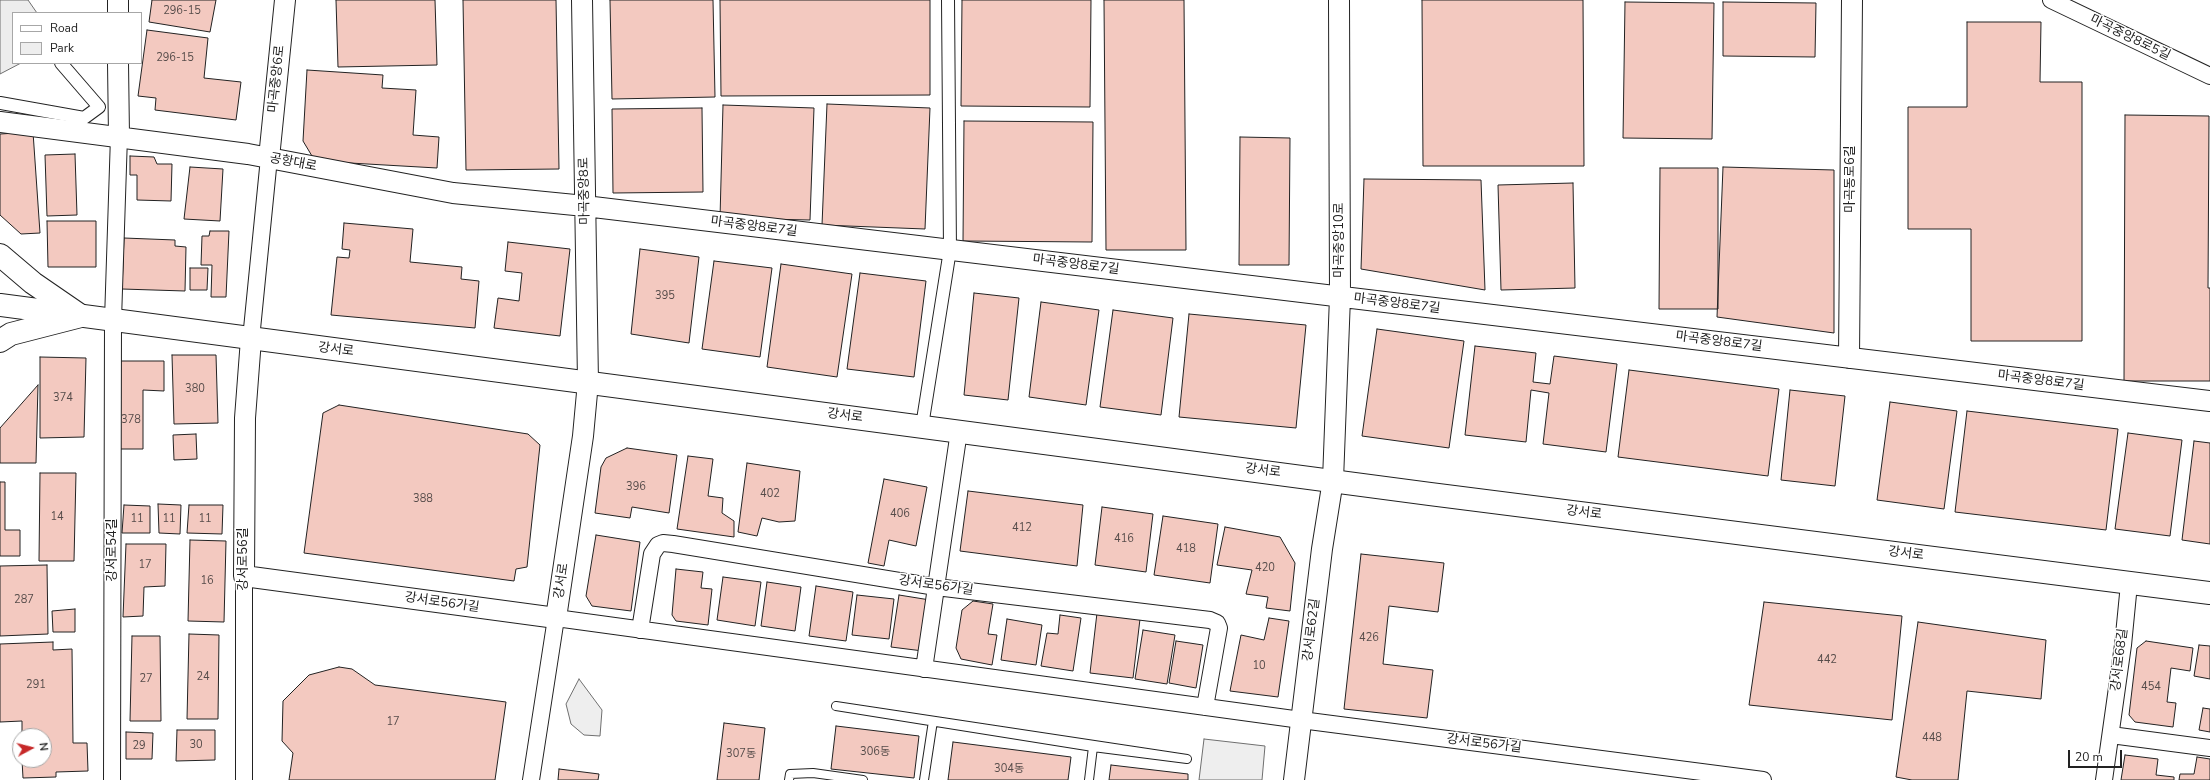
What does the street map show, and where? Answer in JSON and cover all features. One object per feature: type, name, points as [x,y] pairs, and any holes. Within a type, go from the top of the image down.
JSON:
[{"type":"main road","points":[[0,254],[33,282],[81,316]]},
{"type":"main road","name":"강서로","points":[[0,305],[2128,584],[2210,593]]},
{"type":"main road","points":[[0,341],[11,334],[81,316]]},
{"type":"street","points":[[118,0],[118,12]]},
{"type":"street","name":"마곡중앙6로","points":[[269,158],[285,0]]},
{"type":"street","name":"마곡중앙8로","points":[[582,0],[588,382]]},
{"type":"street","points":[[922,426],[950,250],[948,0]]},
{"type":"street","name":"마곡중앙10로","points":[[1333,480],[1340,297],[1339,0]]},
{"type":"street","name":"마곡동로6길","points":[[1850,358],[1852,0]]},
{"type":"street","name":"마곡중앙8로5길","points":[[2051,0],[2210,76]]},
{"type":"street","points":[[0,103],[84,118],[99,107],[62,64]]},
{"type":"street","points":[[113,320],[119,136],[118,64]]},
{"type":"street","name":"공항대로","points":[[0,122],[119,136],[269,158],[453,194],[585,206]]},
{"type":"street","points":[[251,339],[269,158]]},
{"type":"street","name":"마곡중앙8로7길","points":[[585,206],[2210,401]]},
{"type":"street","name":"강서로54길","points":[[112,780],[113,320]]},
{"type":"street","name":"강서로56길","points":[[244,780],[245,418],[251,339]]},
{"type":"street","name":"강서로","points":[[531,780],[583,436],[588,382]]},
{"type":"street","points":[[924,669],[959,431]]},
{"type":"street","name":"강서로62길","points":[[1294,780],[1333,480]]},
{"type":"street","name":"강서로56가길","points":[[640,630],[652,554],[658,545],[663,543],[936,587],[1217,623],[1219,628],[1205,707]]},
{"type":"street","name":"강서로56가길","points":[[244,576],[1301,720],[1763,780]]},
{"type":"street","name":"강서로68길","points":[[2104,780],[2123,645],[2128,584]]},
{"type":"street","points":[[2111,735],[2210,748]]},
{"type":"lane","points":[[836,706],[1186,759],[1093,747],[933,721],[836,706]]},
{"type":"lane","points":[[924,780],[933,721]]},
{"type":"lane","points":[[1089,780],[1093,747]]},
{"type":"lane","points":[[789,780],[790,774],[813,773],[863,780]]},
{"type":"green space","points":[[579,679],[602,710],[600,736],[584,735],[571,724],[566,704]]},
{"type":"green space","points":[[1204,739],[1265,746],[1262,780],[1199,780]]},
{"type":"shaded area","points":[[0,0],[28,0],[36,12],[12,12],[12,64],[19,64],[0,74]]},
{"type":"building","points":[[152,0],[216,0],[210,32],[149,22]]},
{"type":"building","points":[[336,0],[435,0],[437,65],[338,67]]},
{"type":"building","points":[[463,0],[556,0],[559,169],[466,170]]},
{"type":"building","points":[[610,0],[713,0],[715,97],[612,99]]},
{"type":"building","points":[[720,0],[930,0],[930,95],[721,96]]},
{"type":"building","points":[[962,0],[1091,0],[1090,107],[961,106]]},
{"type":"building","points":[[1104,0],[1184,0],[1186,250],[1106,250]]},
{"type":"building","points":[[1422,0],[1583,0],[1584,166],[1423,166]]},
{"type":"building","points":[[1625,2],[1714,3],[1712,139],[1623,138]]},
{"type":"building","points":[[1723,2],[1816,3],[1815,57],[1723,56]]},
{"type":"building","points":[[1967,22],[2041,22],[2040,82],[2082,82],[2082,341],[1971,341],[1971,229],[1908,229],[1908,107],[1967,107]]},
{"type":"building","points":[[147,30],[208,38],[204,78],[241,82],[236,120],[155,110],[156,98],[138,96]]},
{"type":"building","points":[[307,70],[383,75],[382,88],[416,90],[413,135],[439,137],[437,168],[315,161],[303,141]]},
{"type":"building","points":[[827,104],[930,108],[925,229],[822,225]]},
{"type":"building","points":[[723,105],[814,108],[810,220],[720,218]]},
{"type":"building","points":[[702,108],[703,192],[613,193],[612,109]]},
{"type":"building","points":[[2125,115],[2209,116],[2208,288],[2210,288],[2210,381],[2124,381]]},
{"type":"building","points":[[964,121],[1093,122],[1092,242],[963,241]]},
{"type":"building","points":[[33,132],[40,233],[21,234],[0,215],[0,134]]},
{"type":"building","points":[[1240,137],[1290,138],[1289,265],[1239,265]]},
{"type":"building","points":[[75,154],[77,215],[47,216],[45,155]]},
{"type":"building","points":[[130,156],[154,157],[157,164],[172,164],[171,201],[137,200],[137,175],[130,175]]},
{"type":"building","points":[[190,167],[223,169],[220,221],[184,219]]},
{"type":"building","points":[[1723,167],[1834,170],[1834,333],[1717,317]]},
{"type":"building","points":[[1660,168],[1718,168],[1718,309],[1659,309]]},
{"type":"building","points":[[1364,179],[1481,180],[1485,290],[1361,269]]},
{"type":"building","points":[[1573,183],[1575,288],[1501,290],[1498,185]]},
{"type":"building","points":[[47,221],[96,221],[96,267],[48,267]]},
{"type":"building","points":[[344,223],[413,229],[410,262],[462,267],[461,279],[479,281],[475,328],[331,315],[337,257],[349,258],[350,250],[342,249]]},
{"type":"building","points":[[210,231],[229,231],[226,297],[211,297],[212,265],[201,265],[202,236],[209,236]]},
{"type":"building","points":[[124,238],[175,240],[175,246],[186,247],[185,291],[122,289]]},
{"type":"building","points":[[508,242],[570,249],[560,336],[494,328],[498,298],[519,301],[522,273],[505,271]]},
{"type":"building","points":[[640,249],[699,257],[689,343],[631,334]]},
{"type":"building","points":[[714,261],[772,268],[760,357],[702,349]]},
{"type":"building","points":[[781,264],[852,274],[837,377],[767,367]]},
{"type":"building","points":[[190,268],[208,268],[207,290],[190,290]]},
{"type":"building","points":[[860,273],[926,281],[914,377],[847,369]]},
{"type":"building","points":[[974,293],[1019,298],[1008,400],[964,395]]},
{"type":"building","points":[[1041,302],[1099,310],[1086,405],[1029,397]]},
{"type":"building","points":[[1113,310],[1173,318],[1161,415],[1100,407]]},
{"type":"building","points":[[1189,314],[1306,325],[1296,428],[1179,417]]},
{"type":"building","points":[[1377,329],[1464,341],[1449,448],[1362,436]]},
{"type":"building","points":[[1475,346],[1536,353],[1533,382],[1550,384],[1554,356],[1617,364],[1606,452],[1543,444],[1549,393],[1531,390],[1526,442],[1465,435]]},
{"type":"building","points":[[172,355],[216,355],[218,423],[174,424]]},
{"type":"building","points":[[40,357],[86,358],[84,437],[40,438]]},
{"type":"building","points":[[119,361],[164,361],[164,391],[143,390],[143,449],[118,449]]},
{"type":"building","points":[[1629,370],[1779,389],[1768,476],[1618,457]]},
{"type":"building","points":[[38,385],[36,463],[0,463],[0,428]]},
{"type":"building","points":[[1790,390],[1845,396],[1835,486],[1781,480]]},
{"type":"building","points":[[1890,402],[1957,411],[1944,509],[1877,500]]},
{"type":"building","points":[[339,405],[528,434],[540,445],[527,567],[516,569],[514,581],[304,553],[323,413]]},
{"type":"building","points":[[1967,411],[2118,429],[2106,530],[1955,512]]},
{"type":"building","points":[[2128,433],[2182,440],[2170,536],[2115,529]]},
{"type":"building","points":[[196,434],[197,459],[174,460],[173,435]]},
{"type":"building","points":[[2194,441],[2210,443],[2210,544],[2182,540]]},
{"type":"building","points":[[627,448],[677,455],[669,513],[632,507],[630,518],[595,513],[601,467],[606,458]]},
{"type":"building","points":[[688,456],[713,459],[708,496],[723,498],[722,513],[734,521],[734,537],[677,529]]},
{"type":"building","points":[[747,463],[800,471],[795,521],[779,522],[762,518],[757,536],[738,532]]},
{"type":"building","points":[[40,473],[76,473],[74,561],[39,561]]},
{"type":"building","points":[[884,479],[927,487],[916,546],[889,540],[884,566],[868,563]]},
{"type":"building","points":[[0,482],[5,482],[5,530],[20,530],[20,556],[0,556]]},
{"type":"building","points":[[968,491],[1083,505],[1077,566],[960,551]]},
{"type":"building","points":[[158,504],[181,505],[180,534],[159,533]]},
{"type":"building","points":[[124,505],[150,506],[150,533],[122,533]]},
{"type":"building","points":[[189,505],[223,505],[222,534],[187,533]]},
{"type":"building","points":[[1102,507],[1153,514],[1146,572],[1095,565]]},
{"type":"building","points":[[1163,516],[1218,524],[1210,583],[1154,575]]},
{"type":"building","points":[[1225,527],[1280,537],[1295,563],[1290,611],[1266,608],[1268,597],[1246,594],[1252,570],[1217,565]]},
{"type":"building","points":[[596,535],[640,542],[631,611],[592,606],[586,596]]},
{"type":"building","points":[[190,540],[226,541],[224,622],[188,621]]},
{"type":"building","points":[[126,544],[166,544],[165,586],[144,587],[143,616],[123,617]]},
{"type":"building","points":[[1361,554],[1444,563],[1438,612],[1389,606],[1383,664],[1433,670],[1427,718],[1344,709]]},
{"type":"building","points":[[47,565],[48,634],[0,636],[0,566]]},
{"type":"building","points":[[676,569],[703,572],[701,588],[712,589],[708,625],[676,621],[672,615]]},
{"type":"building","points":[[723,577],[761,582],[755,626],[717,620]]},
{"type":"building","points":[[767,582],[801,587],[795,631],[761,626]]},
{"type":"building","points":[[816,586],[853,592],[846,641],[809,636]]},
{"type":"building","points":[[857,595],[894,599],[889,639],[852,635]]},
{"type":"building","points":[[899,595],[930,600],[923,651],[891,647]]},
{"type":"building","points":[[973,601],[993,604],[988,634],[997,635],[992,665],[961,659],[956,648],[962,610]]},
{"type":"building","points":[[1764,602],[1902,616],[1892,720],[1749,705]]},
{"type":"building","points":[[75,609],[75,632],[53,632],[52,611]]},
{"type":"building","points":[[1097,613],[1140,619],[1133,678],[1090,673]]},
{"type":"building","points":[[1060,615],[1081,618],[1073,671],[1041,666],[1047,633],[1058,634]]},
{"type":"building","points":[[1269,618],[1289,621],[1278,697],[1230,691],[1241,635],[1264,640]]},
{"type":"building","points":[[1007,619],[1042,625],[1036,665],[1001,660]]},
{"type":"building","points":[[1918,622],[2046,640],[2041,699],[1967,691],[1958,780],[1912,780],[1896,777]]},
{"type":"building","points":[[1143,630],[1175,635],[1167,684],[1135,679]]},
{"type":"building","points":[[189,634],[219,635],[218,719],[187,719]]},
{"type":"building","points":[[132,636],[160,636],[161,721],[130,721]]},
{"type":"building","points":[[1176,641],[1203,645],[1196,688],[1169,683]]},
{"type":"building","points":[[2146,641],[2193,648],[2190,671],[2171,668],[2167,702],[2176,703],[2173,727],[2135,722],[2129,715],[2137,648]]},
{"type":"building","points":[[53,642],[53,650],[72,649],[73,743],[87,743],[88,771],[56,772],[56,777],[23,778],[22,768],[52,768],[52,728],[22,728],[22,721],[0,722],[0,644]]},
{"type":"building","points":[[2199,645],[2210,646],[2210,679],[2194,676]]},
{"type":"building","points":[[339,667],[352,669],[375,685],[506,702],[495,780],[289,780],[293,753],[282,741],[283,701],[309,675]]},
{"type":"building","points":[[2203,708],[2210,709],[2210,732],[2199,730]]},
{"type":"building","points":[[724,723],[765,728],[759,780],[717,780]]},
{"type":"building","points":[[836,726],[919,736],[914,778],[831,769]]},
{"type":"building","points":[[177,730],[215,730],[215,760],[176,761]]},
{"type":"building","points":[[126,732],[153,733],[152,759],[126,759]]},
{"type":"building","points":[[953,742],[1071,757],[1068,780],[948,780]]},
{"type":"building","points":[[2125,755],[2158,759],[2156,775],[2174,777],[2174,780],[2121,780]]},
{"type":"building","points":[[2197,757],[2210,759],[2210,780],[2179,780],[2180,774],[2194,774]]},
{"type":"building","points":[[1111,765],[1188,774],[1188,780],[1109,780]]},
{"type":"building","points":[[559,769],[599,774],[598,780],[558,780]]}]
